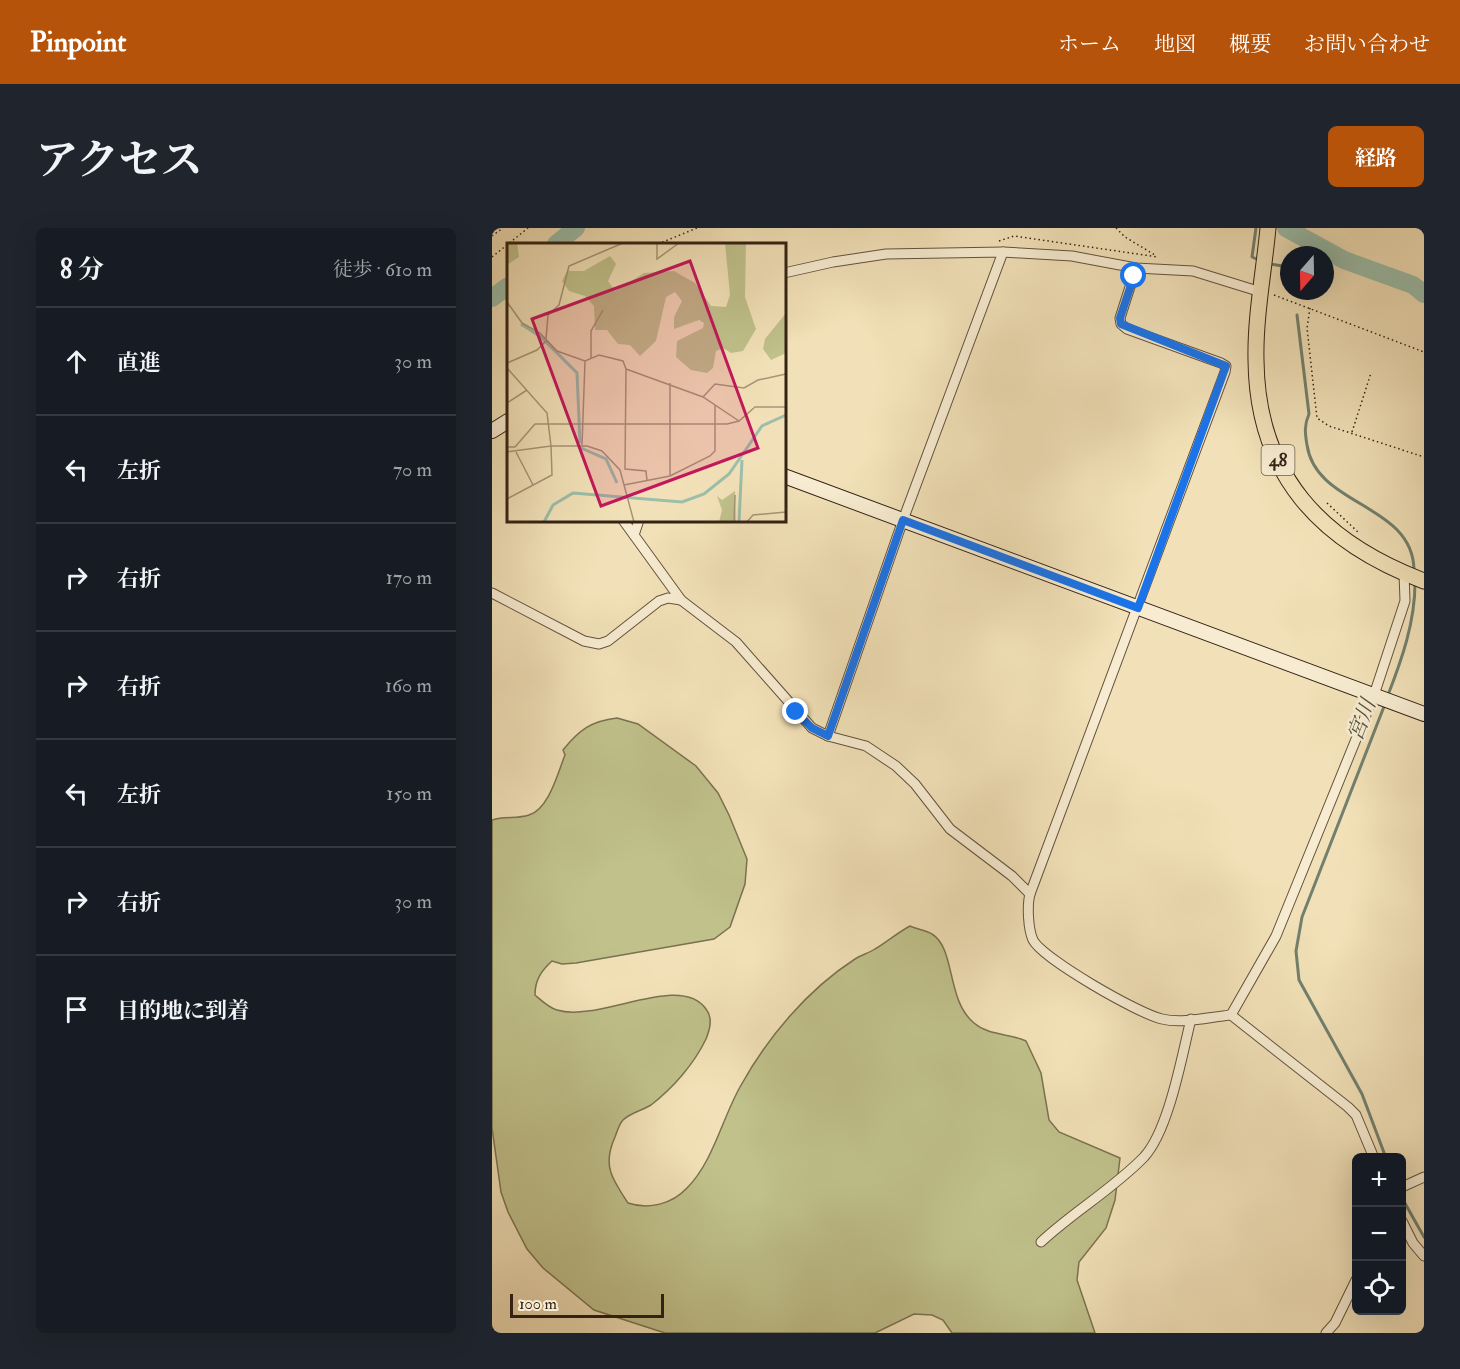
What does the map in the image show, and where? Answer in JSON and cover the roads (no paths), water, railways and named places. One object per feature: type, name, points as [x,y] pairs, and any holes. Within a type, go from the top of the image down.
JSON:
[{"type":"main road","name":"48","points":[[1268,228],[1264,291],[1256,342],[1257,378],[1263,421],[1277,458],[1299,496],[1329,528],[1366,556],[1424,581]]},
{"type":"street","points":[[786,273],[886,254],[1003,252],[1072,256],[1136,268],[1193,271],[1264,291]]},
{"type":"street","points":[[828,736],[903,520],[1003,252]]},
{"type":"street","points":[[1136,268],[1120,318],[1121,324],[1226,366],[1138,608],[1029,894],[1033,939],[1046,955],[1145,1014],[1162,1019],[1231,1015],[1348,1107],[1356,1115],[1372,1153]]},
{"type":"street","points":[[492,431],[507,422]]},
{"type":"street","points":[[786,477],[1424,714]]},
{"type":"street","points":[[624,522],[681,600],[736,642],[812,728],[828,736],[866,746],[896,766],[915,784],[950,829],[1012,876],[1029,894]]},
{"type":"street","points":[[634,535],[638,522]]},
{"type":"street","points":[[1231,1015],[1276,936],[1377,696],[1406,601],[1405,574]]},
{"type":"street","points":[[492,593],[584,641],[599,644],[608,641],[659,601],[668,598],[681,600]]},
{"type":"street","points":[[1041,1242],[1145,1156],[1157,1136],[1172,1092],[1191,1019]]},
{"type":"street","points":[[1406,1184],[1424,1177]]},
{"type":"street","points":[[1406,1230],[1424,1256]]},
{"type":"street","points":[[1326,1333],[1335,1323],[1352,1288]]},
{"type":"waterway","points":[[557,243],[576,228]]},
{"type":"waterway","name":"宮川","points":[[1256,228],[1252,257],[1261,261]]},
{"type":"waterway","points":[[1286,228],[1344,260],[1413,285],[1424,294]]},
{"type":"waterway","name":"宮川","points":[[1270,264],[1280,266]]},
{"type":"waterway","points":[[492,298],[507,287]]},
{"type":"waterway","name":"宮川","points":[[1297,315],[1309,414],[1306,437],[1314,465],[1327,481],[1382,517],[1398,531],[1409,548],[1414,570]]},
{"type":"waterway","name":"宮川","points":[[1388,695],[1403,654],[1410,626],[1415,583]]},
{"type":"waterway","name":"宮川","points":[[1384,1153],[1362,1094],[1299,980],[1296,951],[1302,917],[1385,704]]},
{"type":"waterway","name":"宮川","points":[[1406,1205],[1424,1237]]}]
